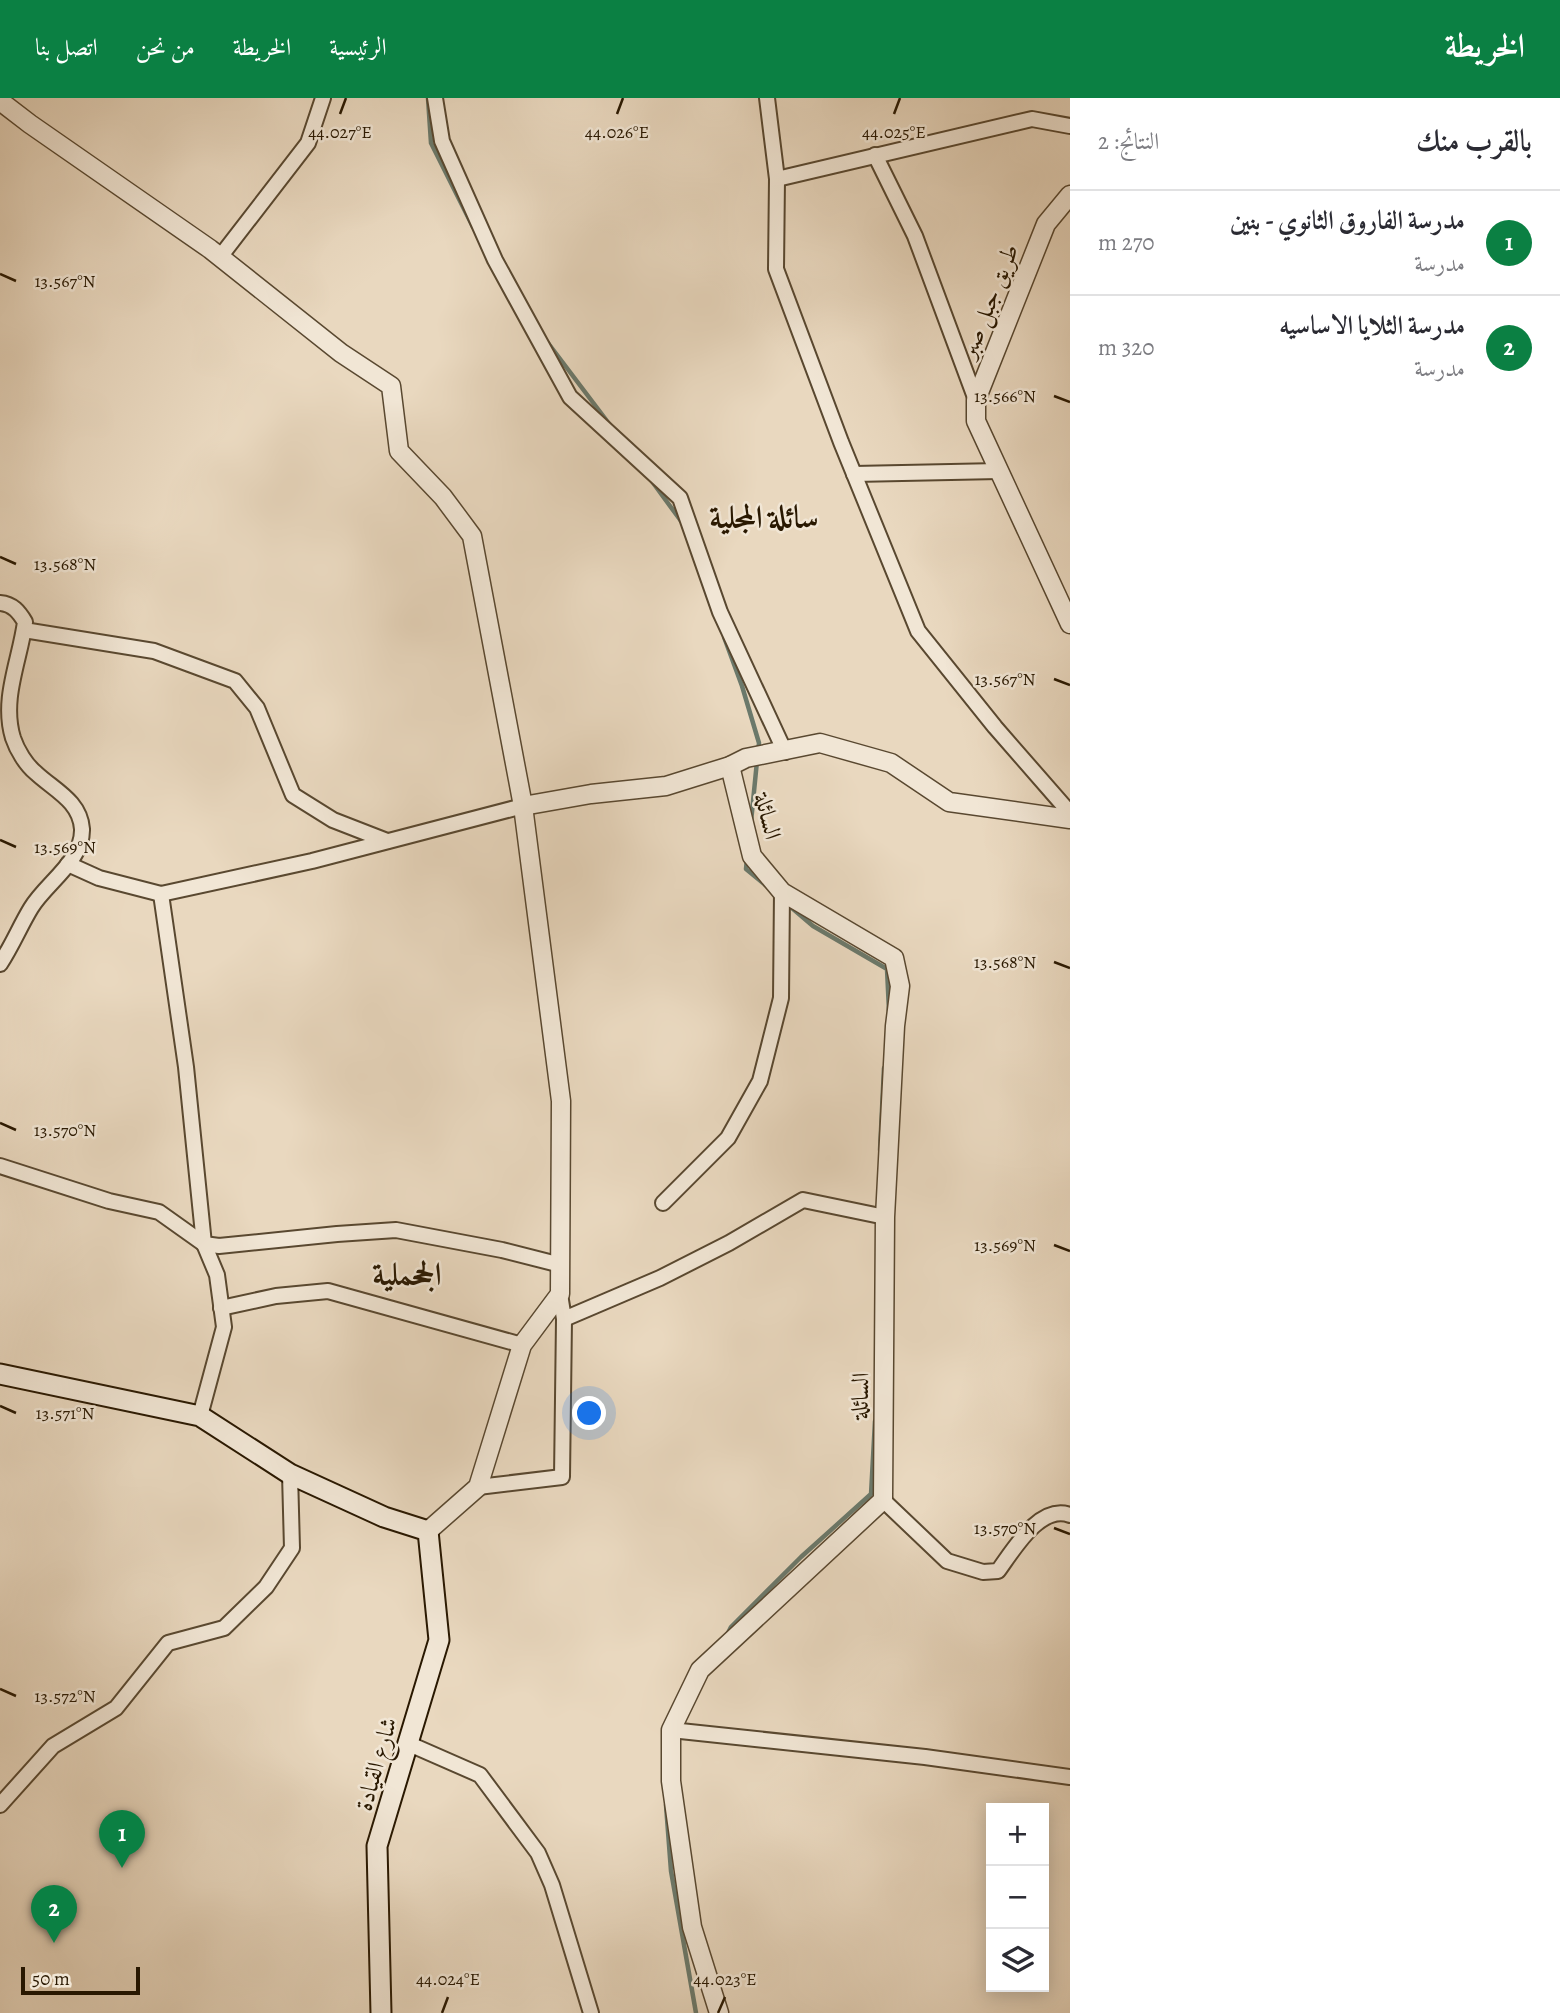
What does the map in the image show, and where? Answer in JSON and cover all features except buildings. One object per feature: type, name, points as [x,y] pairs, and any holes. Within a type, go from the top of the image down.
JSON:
[{"type":"main road","points":[[0,1374],[200,1416],[290,1474],[384,1517],[428,1531]]},
{"type":"main road","name":"شارع القيادة","points":[[381,2013],[377,1846],[439,1640],[428,1531]]},
{"type":"street","points":[[220,257],[308,143],[323,98]]},
{"type":"street","points":[[435,98],[442,141],[495,260],[570,397],[680,498],[720,612],[785,752]]},
{"type":"street","points":[[767,98],[776,179],[776,270],[918,631],[995,727],[1070,813]]},
{"type":"street","points":[[0,101],[220,257],[341,353],[391,386],[399,451],[443,497],[472,536],[523,806],[561,1101],[560,1294],[564,1319],[562,1476],[478,1487]]},
{"type":"street","points":[[776,179],[1032,119],[1070,126]]},
{"type":"street","points":[[875,155],[915,236],[976,400],[976,422],[1070,624]]},
{"type":"street","name":"طريق جبل صبر","points":[[976,400],[1046,224],[1070,195]]},
{"type":"street","points":[[854,474],[999,471]]},
{"type":"street","points":[[0,603],[18,611],[25,622],[10,689],[13,737],[27,764],[71,801],[79,815],[82,831],[77,850],[33,905],[0,964]]},
{"type":"street","points":[[24,630],[154,651],[235,681],[257,708],[292,795],[333,820],[387,841]]},
{"type":"street","points":[[68,864],[99,878],[161,894],[312,861],[523,806],[591,793],[666,786],[730,766],[746,758],[820,743],[891,763],[949,802],[1070,819]]},
{"type":"street","name":"السائلة","points":[[730,766],[752,856],[782,892],[894,958],[900,986],[895,1026],[885,1217],[883,1500]]},
{"type":"street","points":[[663,1203],[728,1138],[760,1082],[781,998],[782,892]]},
{"type":"street","points":[[161,894],[187,1066],[204,1244],[217,1275],[224,1327],[200,1416]]},
{"type":"street","points":[[0,1166],[109,1201],[159,1212],[204,1244],[219,1246],[396,1230],[502,1250],[561,1265]]},
{"type":"street","points":[[564,1319],[694,1261],[803,1200],[885,1217]]},
{"type":"street","points":[[221,1308],[276,1296],[328,1291],[522,1345]]},
{"type":"street","points":[[428,1531],[478,1487],[522,1345],[560,1294]]},
{"type":"street","points":[[0,1805],[53,1746],[116,1708],[168,1643],[224,1628],[266,1587],[292,1548],[290,1474]]},
{"type":"street","points":[[719,2013],[692,1927],[671,1781],[671,1730],[700,1670],[883,1500],[947,1561],[983,1572],[998,1571],[1045,1515],[1061,1512],[1070,1515]]},
{"type":"street","points":[[671,1730],[925,1757],[1070,1777]]},
{"type":"street","points":[[407,1743],[480,1775],[538,1853],[552,1885],[591,2013]]},
{"type":"waterway","points":[[428,98],[431,143],[473,227]]},
{"type":"waterway","points":[[548,343],[610,425]]},
{"type":"waterway","points":[[651,480],[681,521]]},
{"type":"waterway","points":[[724,637],[759,743],[758,752]]},
{"type":"waterway","points":[[751,822],[757,761]]},
{"type":"waterway","points":[[747,858],[746,869],[769,888]]},
{"type":"waterway","points":[[786,903],[813,926],[887,969],[889,1011]]},
{"type":"waterway","points":[[880,1150],[884,1068]]},
{"type":"waterway","points":[[727,1635],[731,1627],[801,1557],[871,1494],[875,1421]]},
{"type":"waterway","points":[[666,1805],[671,1871],[696,2013]]},
{"type":"place","name":"مدرسة الفاروق الثانوي - بنين","points":[[122,1868]]},
{"type":"place","name":"مدرسة الثلايا الاساسيه","points":[[54,1943]]},
{"type":"district","name":"سائلة المجلية","points":[[764,517]]},
{"type":"district","name":"الجحملية","points":[[407,1274]]}]
